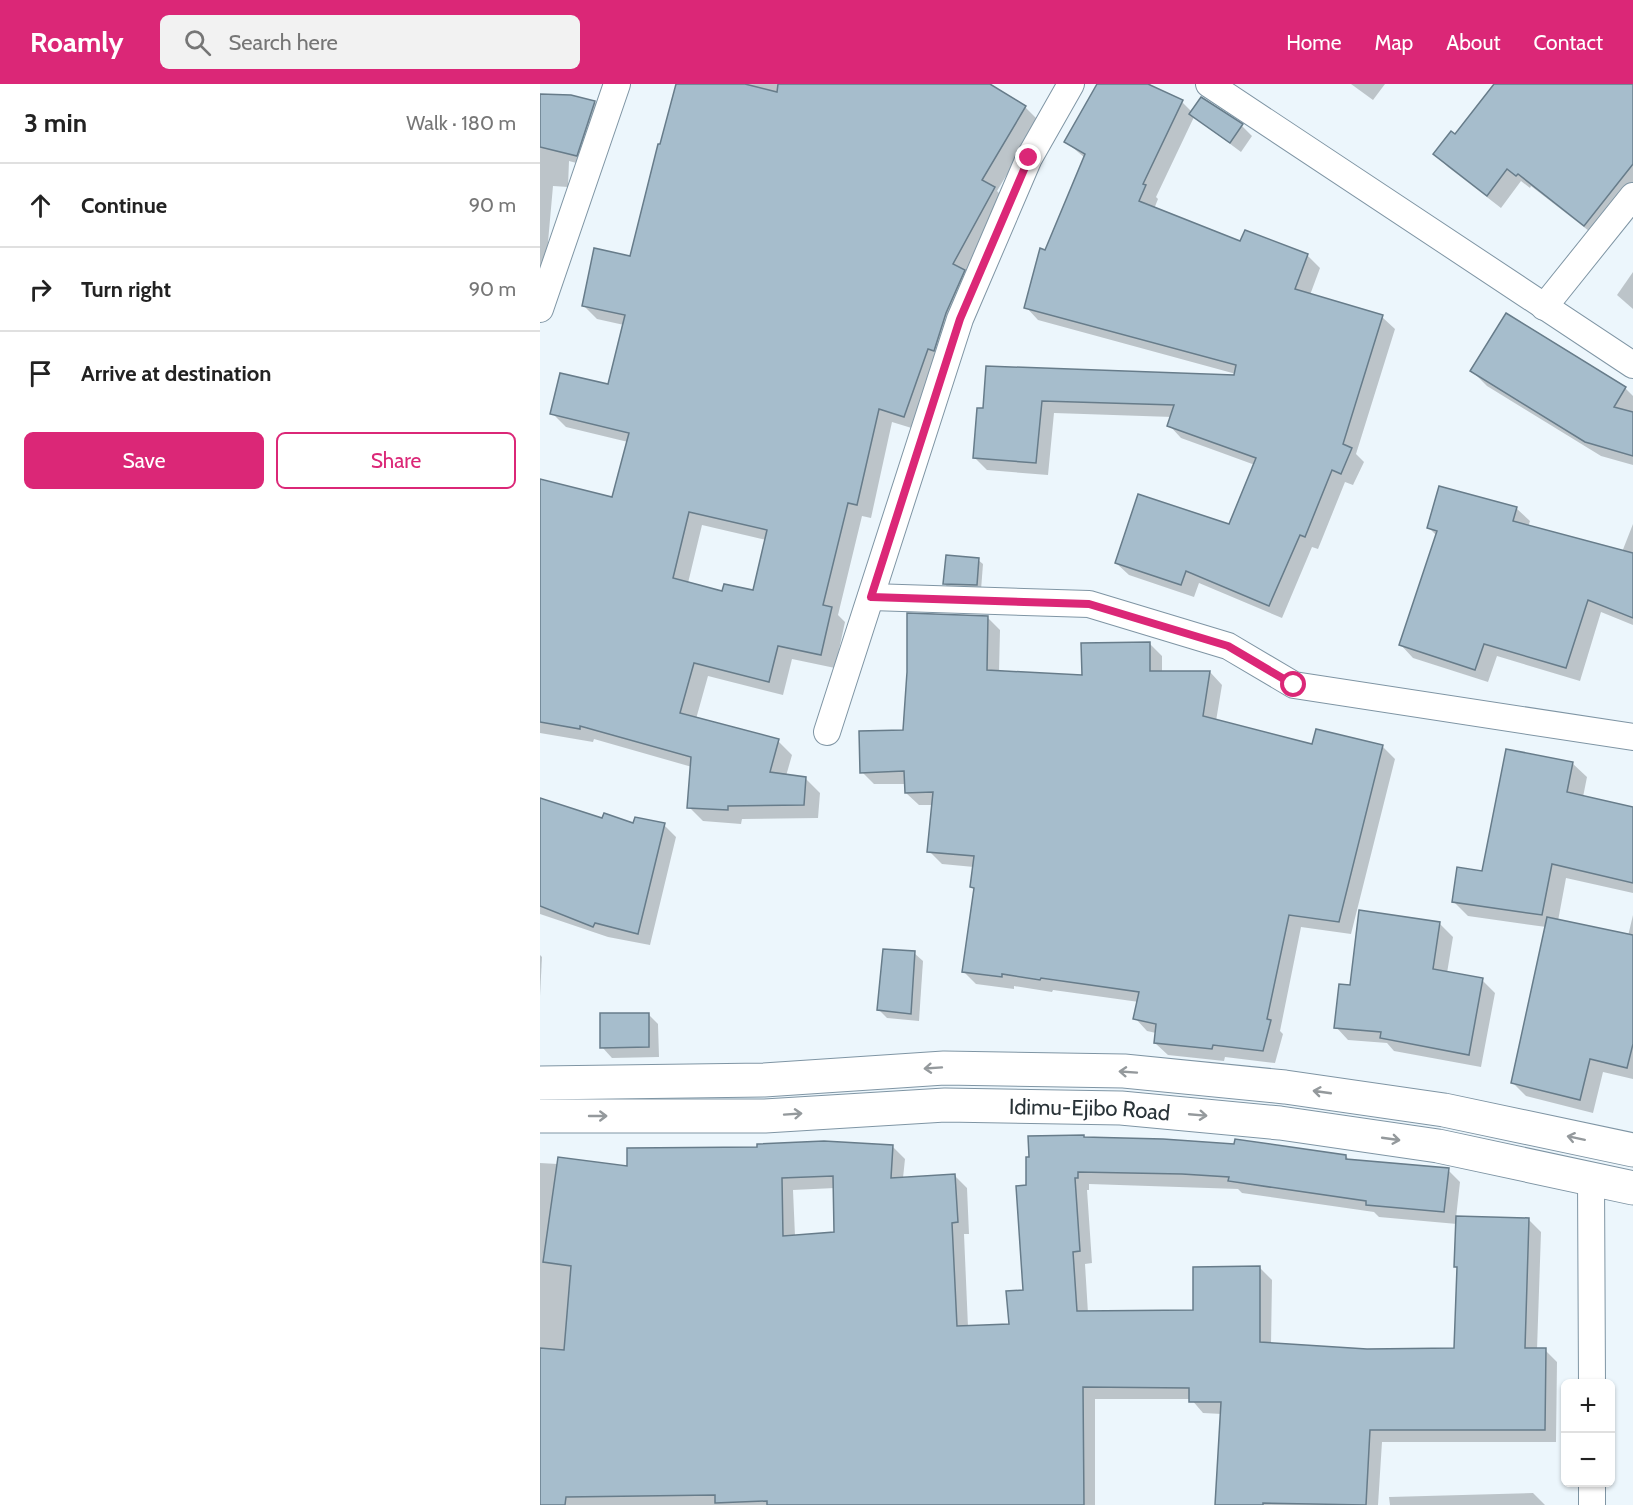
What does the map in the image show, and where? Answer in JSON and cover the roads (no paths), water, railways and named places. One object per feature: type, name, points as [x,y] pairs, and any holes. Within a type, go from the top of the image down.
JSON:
[{"type":"main road","name":"Idimu-Ejibo Road","points":[[540,1083],[764,1080],[944,1068],[1124,1071],[1285,1086],[1444,1110],[1633,1150]]},
{"type":"main road","name":"Idimu-Ejibo Road","points":[[540,1116],[765,1116],[945,1105],[1121,1108],[1280,1123],[1438,1146],[1633,1188]]},
{"type":"street","points":[[540,309],[617,84]]},
{"type":"street","points":[[827,732],[960,319],[1029,158],[1071,84]]},
{"type":"street","points":[[1209,84],[1633,365]]},
{"type":"street","points":[[1544,307],[1633,196]]},
{"type":"street","points":[[871,597],[1089,604],[1228,646],[1294,685],[1633,737]]},
{"type":"street","points":[[1592,1179],[1592,1379]]},
{"type":"street","points":[[1592,1487],[1592,1505]]}]
